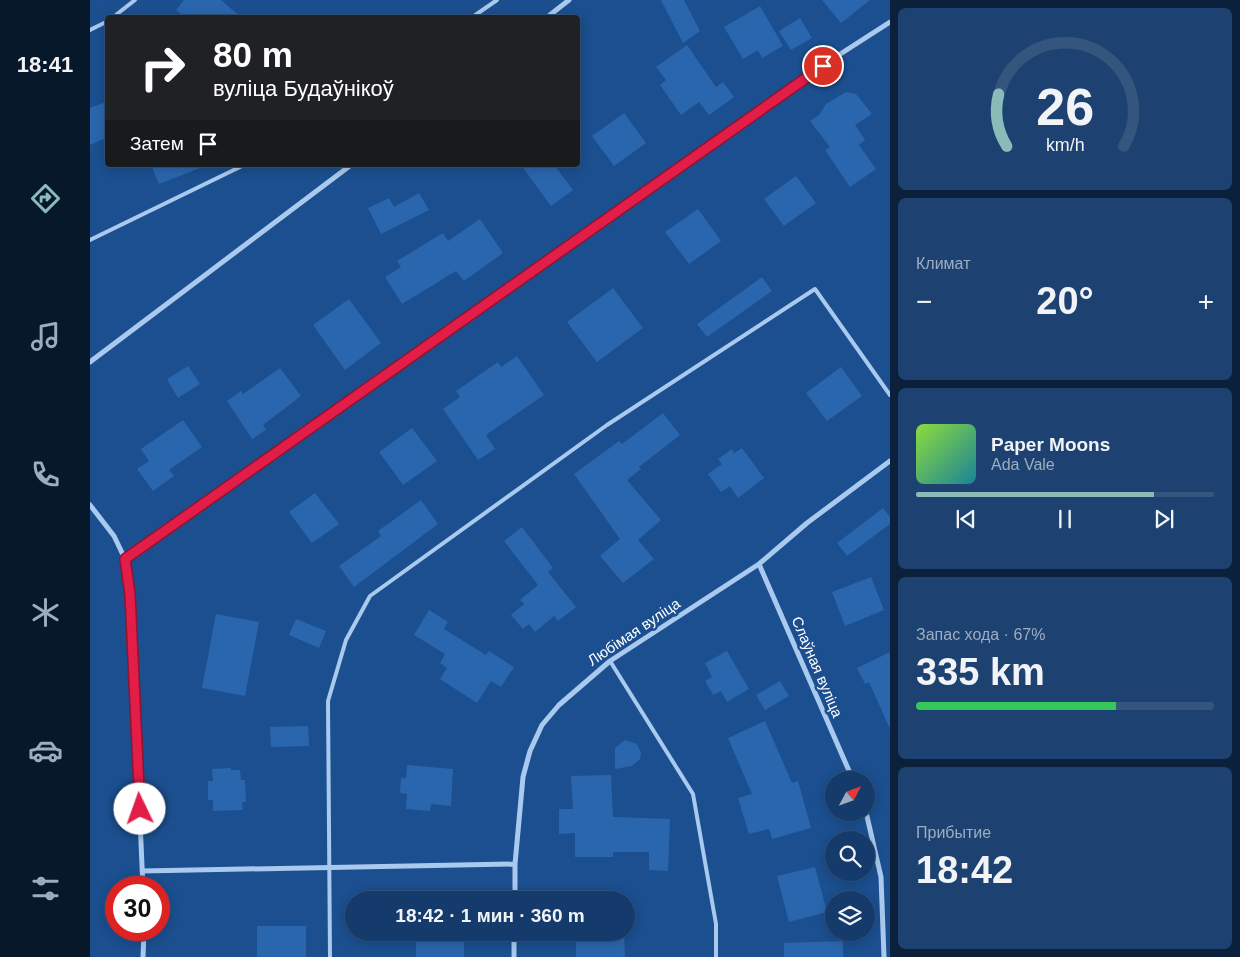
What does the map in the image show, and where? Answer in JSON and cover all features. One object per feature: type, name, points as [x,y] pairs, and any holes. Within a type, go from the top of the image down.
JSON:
[{"type":"street","points":[[550,15],[569,0]]},
{"type":"street","points":[[125,559],[790,88],[890,22]]},
{"type":"street","points":[[90,362],[348,167]]},
{"type":"street","name":"Любімая вуліца","points":[[515,891],[515,864],[523,777],[530,751],[542,725],[559,705],[610,661],[759,564],[807,523],[890,461]]},
{"type":"street","points":[[90,505],[114,536],[125,559],[130,594],[142,876]]},
{"type":"street","name":"Слаўная вуліца","points":[[759,564],[849,771]]},
{"type":"street","points":[[868,821],[882,877],[884,957]]},
{"type":"street","points":[[142,871],[515,864]]},
{"type":"street","points":[[143,957],[144,941]]},
{"type":"street","points":[[514,941],[514,957]]},
{"type":"lane","points":[[116,15],[135,0]]},
{"type":"lane","points":[[475,15],[497,0]]},
{"type":"lane","points":[[90,30],[105,22]]},
{"type":"lane","points":[[90,240],[240,167]]},
{"type":"lane","points":[[330,957],[328,701],[346,640],[370,596],[607,425],[815,289],[890,395]]},
{"type":"lane","points":[[610,661],[692,794],[716,924],[716,957]]},
{"type":"building","points":[[184,0],[221,0],[238,15],[182,15],[176,10]]},
{"type":"building","points":[[661,0],[684,0],[700,31],[683,43]]},
{"type":"building","points":[[822,0],[870,0],[841,23]]},
{"type":"building","points":[[760,6],[783,46],[762,58],[758,50],[743,59],[724,27]]},
{"type":"building","points":[[800,18],[812,38],[791,50],[779,31]]},
{"type":"building","points":[[687,45],[716,87],[723,82],[734,97],[709,115],[699,102],[681,115],[660,85],[666,80],[656,67]]},
{"type":"building","points":[[846,92],[856,94],[872,114],[855,125],[865,140],[859,145],[876,169],[850,187],[825,150],[830,147],[810,121],[819,115],[826,104]]},
{"type":"building","points":[[105,102],[105,138],[90,145],[90,108]]},
{"type":"building","points":[[624,113],[646,143],[614,166],[592,136]]},
{"type":"building","points":[[152,167],[202,167],[159,184]]},
{"type":"building","points":[[522,167],[556,167],[573,190],[551,206]]},
{"type":"building","points":[[796,176],[816,203],[784,226],[764,199]]},
{"type":"building","points":[[419,193],[429,210],[381,234],[368,208],[389,198],[394,207]]},
{"type":"building","points":[[698,209],[721,241],[689,264],[665,232]]},
{"type":"building","points":[[480,219],[503,253],[464,281],[456,271],[402,304],[385,277],[401,267],[397,261],[443,233],[448,241]]},
{"type":"building","points":[[762,277],[772,291],[707,337],[697,324]]},
{"type":"building","points":[[613,288],[643,328],[597,362],[567,322]]},
{"type":"building","points":[[349,299],[381,343],[345,370],[313,325]]},
{"type":"building","points":[[517,356],[544,395],[486,435],[495,449],[478,460],[443,409],[460,397],[456,391],[498,362],[501,367]]},
{"type":"building","points":[[188,366],[200,384],[178,398],[167,379]]},
{"type":"building","points":[[841,367],[862,396],[827,421],[806,393]]},
{"type":"building","points":[[280,368],[301,396],[263,425],[266,430],[252,439],[227,401],[241,391],[243,394]]},
{"type":"building","points":[[663,413],[680,435],[639,467],[641,469],[627,480],[661,520],[638,540],[654,559],[623,583],[600,556],[620,539],[574,474],[619,441],[622,444]]},
{"type":"building","points":[[183,420],[202,447],[169,470],[174,476],[153,491],[137,469],[149,461],[141,449]]},
{"type":"building","points":[[412,428],[437,461],[403,485],[379,452]]},
{"type":"building","points":[[742,448],[764,478],[738,498],[730,486],[721,492],[708,474],[722,464],[718,459],[732,449],[734,453]]},
{"type":"building","points":[[315,493],[339,524],[312,543],[289,512]]},
{"type":"building","points":[[421,500],[438,524],[354,587],[339,566],[381,536],[378,531]]},
{"type":"building","points":[[883,508],[890,517],[890,524],[847,556],[837,543]]},
{"type":"building","points":[[522,527],[553,568],[548,572],[576,607],[558,621],[554,616],[535,632],[529,624],[523,629],[511,615],[524,604],[520,600],[538,585],[504,541]]},
{"type":"building","points":[[871,577],[884,610],[845,626],[832,592]]},
{"type":"building","points":[[429,610],[448,622],[444,629],[486,655],[489,651],[514,667],[501,687],[491,681],[477,703],[440,679],[447,668],[440,663],[445,654],[414,635]]},
{"type":"building","points":[[216,614],[259,622],[245,696],[202,688]]},
{"type":"building","points":[[296,619],[326,631],[319,648],[289,635]]},
{"type":"building","points":[[727,651],[749,689],[727,702],[721,691],[713,695],[705,681],[712,677],[705,663]]},
{"type":"building","points":[[890,652],[890,729],[869,682],[865,684],[857,668]]},
{"type":"building","points":[[780,681],[789,696],[765,710],[756,695]]},
{"type":"building","points":[[765,721],[792,783],[798,781],[811,828],[772,839],[769,829],[749,834],[738,798],[752,794],[728,738]]},
{"type":"building","points":[[308,726],[309,746],[271,747],[270,727]]},
{"type":"building","points":[[625,740],[637,744],[641,753],[640,759],[632,766],[615,769],[615,748]]},
{"type":"building","points":[[407,765],[453,769],[451,806],[431,804],[430,811],[406,809],[407,794],[400,793],[401,778],[406,778]]},
{"type":"building","points":[[231,768],[231,770],[240,770],[241,780],[245,780],[246,802],[242,802],[243,810],[213,811],[213,800],[208,800],[208,781],[213,781],[212,769]]},
{"type":"building","points":[[611,775],[613,817],[670,819],[668,871],[649,870],[649,852],[613,852],[613,857],[575,857],[575,833],[559,834],[559,809],[573,809],[571,776]]},
{"type":"building","points":[[815,867],[825,904],[825,913],[789,922],[777,876]]},
{"type":"building","points":[[257,926],[306,926],[306,957],[257,957]]},
{"type":"building","points":[[416,941],[464,941],[464,957],[416,957]]},
{"type":"building","points":[[576,941],[624,941],[625,957],[576,957]]},
{"type":"building","points":[[843,941],[843,957],[784,957],[784,943]]},
{"type":"route","points":[[140,809],[130,594],[125,559],[823,66]]}]
